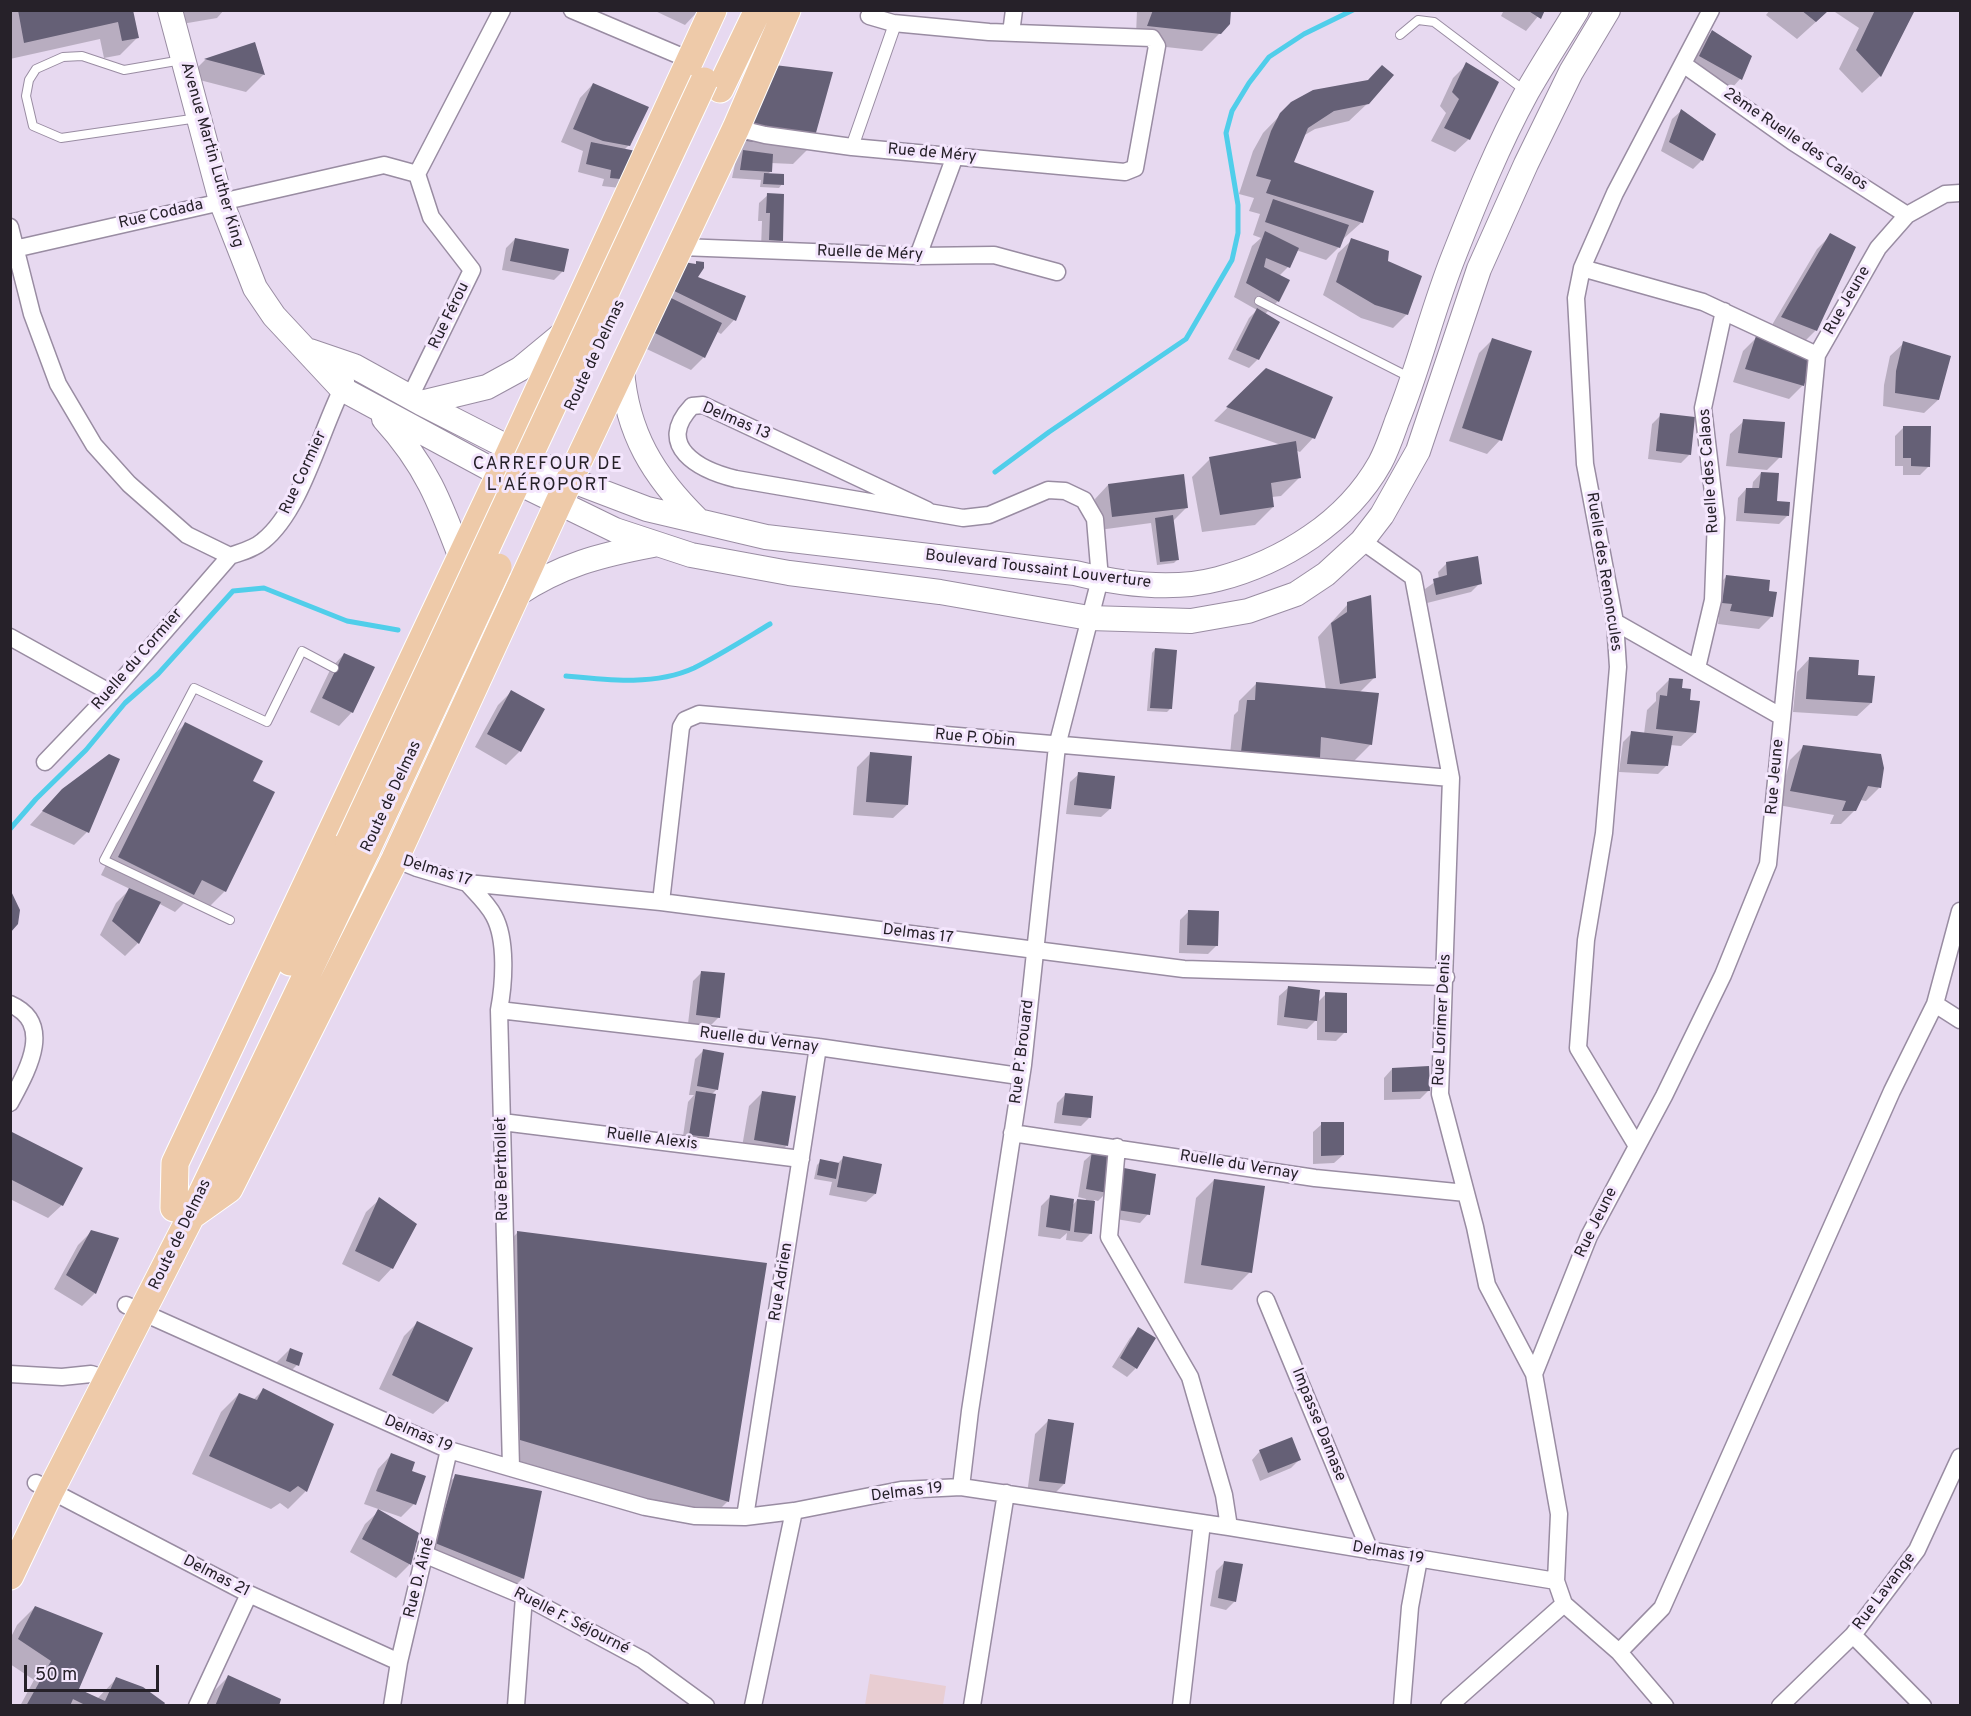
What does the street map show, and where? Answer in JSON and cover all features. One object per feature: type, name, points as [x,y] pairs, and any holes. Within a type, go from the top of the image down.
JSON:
[{"type":"main road","name":"Avenue Martin Luther King","points":[[170,10],[220,201],[255,288],[274,316],[307,350],[354,366],[506,447]]},
{"type":"main road","points":[[713,10],[705,77],[566,331],[506,447],[500,474],[461,558],[354,771],[175,1164],[182,1212],[229,1189],[395,859],[516,596],[569,497],[622,370],[736,128],[787,10]]},
{"type":"main road","name":"Route de Delmas","points":[[11,1576],[44,1487],[182,1212],[358,846],[705,77],[738,10]]},
{"type":"main road","name":"Route de Delmas","points":[[705,77],[758,10]]},
{"type":"main road","name":"Boulevard Toussaint Louverture","points":[[569,497],[647,509],[766,537],[1075,573],[1100,579],[1158,585],[1218,579],[1286,554],[1333,521],[1360,492],[1381,463],[1414,380],[1452,259],[1494,160],[1527,92],[1577,10]]},
{"type":"main road","name":"Boulevard Toussaint Louverture","points":[[506,447],[615,530],[691,555],[789,573],[940,592],[1089,618],[1191,621],[1248,611],[1296,594],[1326,574],[1362,541],[1382,515],[1418,451],[1479,269],[1571,72],[1608,10]]},
{"type":"main road","points":[[415,400],[487,387],[520,369],[566,331]]},
{"type":"main road","points":[[307,350],[424,468],[436,492],[461,558]]},
{"type":"main road","points":[[622,370],[624,402],[636,436],[672,495],[698,520]]},
{"type":"main road","points":[[357,398],[500,474],[569,497]]},
{"type":"main road","points":[[516,596],[544,576],[578,562],[656,545]]},
{"type":"main road","name":"Route de Delmas","points":[[10,1535],[44,1487]]},
{"type":"street","points":[[417,174],[502,10]]},
{"type":"street","points":[[572,10],[705,77]]},
{"type":"street","points":[[868,16],[895,24],[1011,33],[1014,10]]},
{"type":"street","name":"Ruelle des Renoncules","points":[[1637,1146],[1578,1048],[1586,940],[1604,833],[1617,679],[1615,622],[1585,465],[1576,298],[1582,268],[1615,193],[1711,10]]},
{"type":"street","points":[[852,147],[895,24]]},
{"type":"street","name":"Rue de Méry","points":[[736,128],[765,135],[852,147],[1130,171],[1137,162],[1157,46],[1155,40],[1011,33]]},
{"type":"street","name":"2ème Ruelle des Calaos","points":[[1683,64],[1793,142],[1907,215]]},
{"type":"street","points":[[918,256],[955,156]]},
{"type":"street","name":"Rue Codada","points":[[14,249],[384,165],[417,174]]},
{"type":"street","name":"Rue Férou","points":[[415,400],[472,270],[431,217],[417,174]]},
{"type":"street","name":"Rue Jeune","points":[[1534,1374],[1588,1236],[1637,1146],[1724,975],[1768,864],[1817,355],[1878,248],[1907,215],[1945,194],[1960,193]]},
{"type":"street","points":[[10,227],[32,314],[58,384],[94,445],[129,484],[187,535],[230,556]]},
{"type":"street","name":"Ruelle de Méry","points":[[681,247],[918,256],[994,255],[1057,272]]},
{"type":"street","points":[[1582,268],[1703,302],[1817,355]]},
{"type":"street","name":"Ruelle des Calaos","points":[[1697,668],[1713,600],[1716,518],[1703,408],[1724,311]]},
{"type":"street","name":"Rue Cormier","points":[[230,556],[264,541],[282,521],[357,398],[354,366]]},
{"type":"street","name":"Delmas 13","points":[[927,510],[703,405],[692,406],[680,419],[678,441],[683,453],[690,460],[722,475],[963,518],[989,515],[1048,490],[1065,491],[1084,500],[1095,519],[1100,579]]},
{"type":"street","name":"Rue Lorimer Denis","points":[[1362,541],[1413,577],[1451,778],[1446,977],[1440,1094],[1487,1285],[1534,1374],[1559,1514],[1556,1581]]},
{"type":"street","name":"Ruelle du Cormier","points":[[45,762],[111,693],[230,556]]},
{"type":"street","name":"Rue P. Brouard","points":[[961,1487],[970,1411],[1012,1133],[1057,746],[1100,579]]},
{"type":"street","points":[[1615,622],[1782,717]]},
{"type":"street","points":[[11,639],[111,693]]},
{"type":"street","name":"Rue P. Obin","points":[[661,902],[681,727],[692,715],[1451,778]]},
{"type":"street","name":"Delmas 17","points":[[395,859],[467,883],[661,902],[1184,969],[1446,977]]},
{"type":"street","name":"Rue Berthollet","points":[[467,883],[495,916],[502,949],[503,986],[499,1010],[511,1467]]},
{"type":"street","points":[[1619,1652],[1662,1608],[1892,1091],[1935,1004],[1960,911]]},
{"type":"street","points":[[10,1004],[21,1008],[30,1018],[36,1029],[36,1036],[28,1064],[10,1102]]},
{"type":"street","points":[[1935,1004],[1960,1020]]},
{"type":"street","name":"Ruelle du Vernay","points":[[499,1010],[818,1047],[1019,1076]]},
{"type":"street","name":"Rue Adrien","points":[[745,1517],[818,1047]]},
{"type":"street","name":"Ruelle Alexis","points":[[502,1122],[801,1159]]},
{"type":"street","name":"Ruelle du Vernay","points":[[1012,1133],[1315,1178],[1466,1193]]},
{"type":"street","points":[[1117,1147],[1108,1237],[1190,1377],[1224,1495],[1229,1527]]},
{"type":"street","name":"Impasse Damase","points":[[1266,1300],[1370,1551]]},
{"type":"street","name":"Delmas 19","points":[[134,1309],[449,1450],[645,1507],[694,1516],[745,1517],[794,1511],[901,1490],[961,1487],[1229,1527],[1556,1581]]},
{"type":"street","points":[[10,1374],[99,1377]]},
{"type":"street","name":"Rue D. Ainé","points":[[392,1706],[399,1662],[449,1450]]},
{"type":"street","name":"Rue Lavange","points":[[1780,1706],[1853,1635],[1917,1550],[1960,1457]]},
{"type":"street","name":"Delmas 21","points":[[44,1487],[249,1594],[399,1662]]},
{"type":"street","points":[[972,1706],[1006,1493]]},
{"type":"street","points":[[753,1706],[794,1511]]},
{"type":"street","points":[[1181,1706],[1202,1523]]},
{"type":"street","name":"Ruelle F. Séjourné","points":[[426,1555],[524,1596],[643,1660],[706,1706]]},
{"type":"street","points":[[1402,1706],[1410,1607],[1419,1560]]},
{"type":"street","points":[[1556,1581],[1564,1604],[1619,1652],[1665,1706]]},
{"type":"street","points":[[197,1706],[249,1594]]},
{"type":"street","points":[[516,1706],[524,1596]]},
{"type":"street","points":[[1449,1706],[1564,1604]]},
{"type":"street","points":[[1853,1635],[1923,1706]]},
{"type":"lane","points":[[1400,35],[1418,20],[1434,22],[1527,92]]},
{"type":"lane","points":[[182,60],[124,70],[82,56],[63,57],[36,69],[29,80],[26,96],[33,126],[62,138],[198,118]]},
{"type":"lane","points":[[1258,301],[1414,380]]},
{"type":"lane","points":[[230,920],[104,860],[194,688],[267,722],[302,651],[334,668]]},
{"type":"lane","points":[[321,834],[339,792]]},
{"type":"shaded area","points":[[870,1674],[946,1686],[943,1705],[865,1705]]},
{"type":"building","points":[[18,10],[133,10],[139,38],[122,41],[118,22],[24,43]]},
{"type":"building","points":[[1153,10],[1231,10],[1230,24],[1221,34],[1147,26]]},
{"type":"building","points":[[1527,10],[1545,10],[1541,19]]},
{"type":"building","points":[[1801,10],[1829,10],[1816,22]]},
{"type":"building","points":[[1875,10],[1915,10],[1881,77],[1856,50]]},
{"type":"building","points":[[1712,30],[1752,56],[1742,80],[1699,56]]},
{"type":"building","points":[[255,42],[265,75],[204,59]]},
{"type":"building","points":[[1466,62],[1499,82],[1470,140],[1444,128],[1459,99],[1452,92]]},
{"type":"building","points":[[766,64],[833,72],[812,147],[746,141]]},
{"type":"building","points":[[1382,65],[1394,75],[1369,104],[1334,111],[1308,128],[1294,162],[1374,191],[1363,223],[1266,193],[1271,180],[1256,176],[1271,131],[1280,113],[1291,102],[1313,90],[1368,80]]},
{"type":"building","points":[[593,83],[649,107],[630,146],[603,141],[573,129]]},
{"type":"building","points":[[1681,109],[1716,134],[1703,161],[1669,142]]},
{"type":"building","points":[[591,142],[636,151],[630,180],[610,178],[611,170],[586,164]]},
{"type":"building","points":[[743,150],[773,154],[772,172],[740,170]]},
{"type":"building","points":[[764,173],[784,174],[784,185],[763,184]]},
{"type":"building","points":[[767,193],[784,194],[783,241],[769,240],[770,213],[766,213]]},
{"type":"building","points":[[1273,199],[1349,225],[1340,248],[1265,222]]},
{"type":"building","points":[[1265,231],[1299,248],[1290,268],[1266,258],[1264,267],[1290,280],[1279,302],[1246,283]]},
{"type":"building","points":[[1830,233],[1856,247],[1817,331],[1781,317]]},
{"type":"building","points":[[515,238],[569,249],[564,272],[510,261]]},
{"type":"building","points":[[1351,238],[1389,251],[1388,261],[1422,276],[1408,315],[1375,305],[1336,282]]},
{"type":"building","points":[[677,261],[696,264],[696,261],[704,262],[704,268],[698,277],[746,296],[736,321],[668,288]]},
{"type":"building","points":[[663,294],[722,323],[705,358],[647,329]]},
{"type":"building","points":[[1257,308],[1280,322],[1259,360],[1236,350]]},
{"type":"building","points":[[1756,336],[1812,359],[1804,386],[1745,369]]},
{"type":"building","points":[[1492,338],[1532,351],[1502,441],[1462,428]]},
{"type":"building","points":[[1903,341],[1951,356],[1939,400],[1895,393],[1896,371]]},
{"type":"building","points":[[1266,368],[1333,397],[1315,439],[1226,407]]},
{"type":"building","points":[[1660,413],[1695,417],[1691,455],[1656,451]]},
{"type":"building","points":[[1743,419],[1785,422],[1782,458],[1738,453]]},
{"type":"building","points":[[1903,426],[1931,426],[1930,467],[1911,466],[1911,458],[1903,458]]},
{"type":"building","points":[[1296,441],[1301,478],[1271,483],[1274,507],[1220,515],[1209,457]]},
{"type":"building","points":[[1761,472],[1779,473],[1777,501],[1790,502],[1789,516],[1744,513],[1746,488],[1759,488]]},
{"type":"building","points":[[1184,474],[1188,508],[1112,517],[1108,484]]},
{"type":"building","points":[[1173,515],[1179,560],[1160,562],[1155,518]]},
{"type":"building","points":[[1478,556],[1482,584],[1436,595],[1433,579],[1447,575],[1446,562]]},
{"type":"building","points":[[1726,575],[1770,580],[1769,591],[1777,592],[1773,617],[1730,611],[1732,604],[1722,603]]},
{"type":"building","points":[[1371,595],[1376,678],[1340,684],[1331,623],[1347,612],[1347,602]]},
{"type":"building","points":[[1155,648],[1177,650],[1172,709],[1150,708]]},
{"type":"building","points":[[344,653],[375,667],[353,713],[322,698]]},
{"type":"building","points":[[1809,657],[1859,660],[1858,675],[1875,676],[1872,703],[1806,699]]},
{"type":"building","points":[[1669,678],[1683,679],[1682,688],[1691,689],[1690,700],[1700,701],[1696,733],[1656,729],[1660,695],[1667,696]]},
{"type":"building","points":[[1256,682],[1379,693],[1372,745],[1321,737],[1320,758],[1241,752],[1247,700],[1255,700]]},
{"type":"building","points":[[511,690],[545,709],[521,752],[487,734]]},
{"type":"building","points":[[185,722],[263,761],[253,781],[275,792],[226,892],[202,880],[194,895],[118,857]]},
{"type":"building","points":[[1631,731],[1673,736],[1668,766],[1627,764]]},
{"type":"building","points":[[1803,745],[1881,754],[1884,768],[1881,788],[1868,786],[1856,811],[1842,811],[1846,801],[1790,791]]},
{"type":"building","points":[[870,752],[912,756],[908,805],[866,802]]},
{"type":"building","points":[[109,754],[120,759],[89,833],[42,811],[62,789]]},
{"type":"building","points":[[1078,772],[1115,776],[1111,809],[1074,805]]},
{"type":"building","points":[[129,888],[161,902],[139,944],[112,921]]},
{"type":"building","points":[[10,889],[20,910],[18,924],[10,933]]},
{"type":"building","points":[[1188,910],[1219,911],[1218,946],[1187,945]]},
{"type":"building","points":[[701,971],[725,973],[720,1018],[696,1015]]},
{"type":"building","points":[[1288,986],[1320,990],[1317,1021],[1284,1017]]},
{"type":"building","points":[[1325,992],[1347,993],[1347,1033],[1325,1032]]},
{"type":"building","points":[[703,1049],[724,1053],[718,1090],[697,1086]]},
{"type":"building","points":[[1429,1066],[1430,1091],[1392,1092],[1392,1068]]},
{"type":"building","points":[[696,1091],[716,1094],[709,1137],[689,1135]]},
{"type":"building","points":[[762,1091],[796,1096],[788,1146],[754,1140]]},
{"type":"building","points":[[1065,1093],[1093,1096],[1091,1118],[1062,1115]]},
{"type":"building","points":[[1321,1122],[1344,1122],[1344,1155],[1321,1156]]},
{"type":"building","points":[[10,1131],[83,1168],[63,1206],[10,1179]]},
{"type":"building","points":[[1092,1151],[1115,1155],[1108,1193],[1086,1189]]},
{"type":"building","points":[[843,1156],[882,1164],[876,1194],[837,1187]]},
{"type":"building","points":[[820,1159],[839,1163],[836,1179],[817,1175]]},
{"type":"building","points":[[1124,1168],[1156,1174],[1150,1215],[1117,1210]]},
{"type":"building","points":[[1214,1179],[1265,1186],[1252,1273],[1201,1265]]},
{"type":"building","points":[[1050,1195],[1074,1199],[1070,1231],[1046,1227]]},
{"type":"building","points":[[379,1197],[417,1224],[393,1269],[355,1251]]},
{"type":"building","points":[[1077,1199],[1095,1201],[1092,1234],[1074,1232]]},
{"type":"building","points":[[91,1230],[119,1238],[96,1294],[66,1275]]},
{"type":"building","points":[[517,1231],[767,1263],[729,1502],[520,1440]]},
{"type":"building","points":[[417,1321],[473,1348],[448,1402],[392,1375]]},
{"type":"building","points":[[1138,1327],[1156,1338],[1137,1369],[1120,1358]]},
{"type":"building","points":[[290,1348],[303,1353],[299,1366],[286,1361]]},
{"type":"building","points":[[263,1388],[334,1424],[307,1492],[298,1486],[290,1492],[209,1456],[239,1393],[257,1400]]},
{"type":"building","points":[[1048,1419],[1074,1423],[1065,1484],[1039,1481]]},
{"type":"building","points":[[1292,1437],[1301,1460],[1268,1473],[1259,1450]]},
{"type":"building","points":[[391,1453],[415,1462],[412,1471],[426,1476],[416,1505],[376,1491]]},
{"type":"building","points":[[455,1474],[542,1491],[524,1579],[435,1543]]},
{"type":"building","points":[[378,1509],[419,1533],[411,1565],[362,1539]]},
{"type":"building","points":[[1224,1561],[1243,1564],[1236,1602],[1218,1598]]},
{"type":"building","points":[[35,1606],[103,1633],[79,1689],[105,1701],[116,1677],[143,1687],[165,1703],[163,1706],[87,1706],[73,1699],[70,1706],[26,1706],[51,1661],[18,1639]]},
{"type":"building","points":[[228,1675],[281,1699],[279,1706],[215,1706]]},
{"type":"waterway","points":[[995,472],[1049,432],[1186,339],[1232,260],[1238,233],[1238,205],[1226,133],[1232,111],[1249,83],[1269,57],[1304,34],[1353,10]]},
{"type":"waterway","points":[[10,829],[36,799],[86,750],[125,703],[158,674],[233,591],[264,588],[347,621],[398,630]]},
{"type":"waterway","points":[[566,676],[630,680],[679,674],[713,658],[770,624]]},
{"type":"district","name":"CARREFOUR DE L'AÉROPORT","points":[[548,475]]}]
